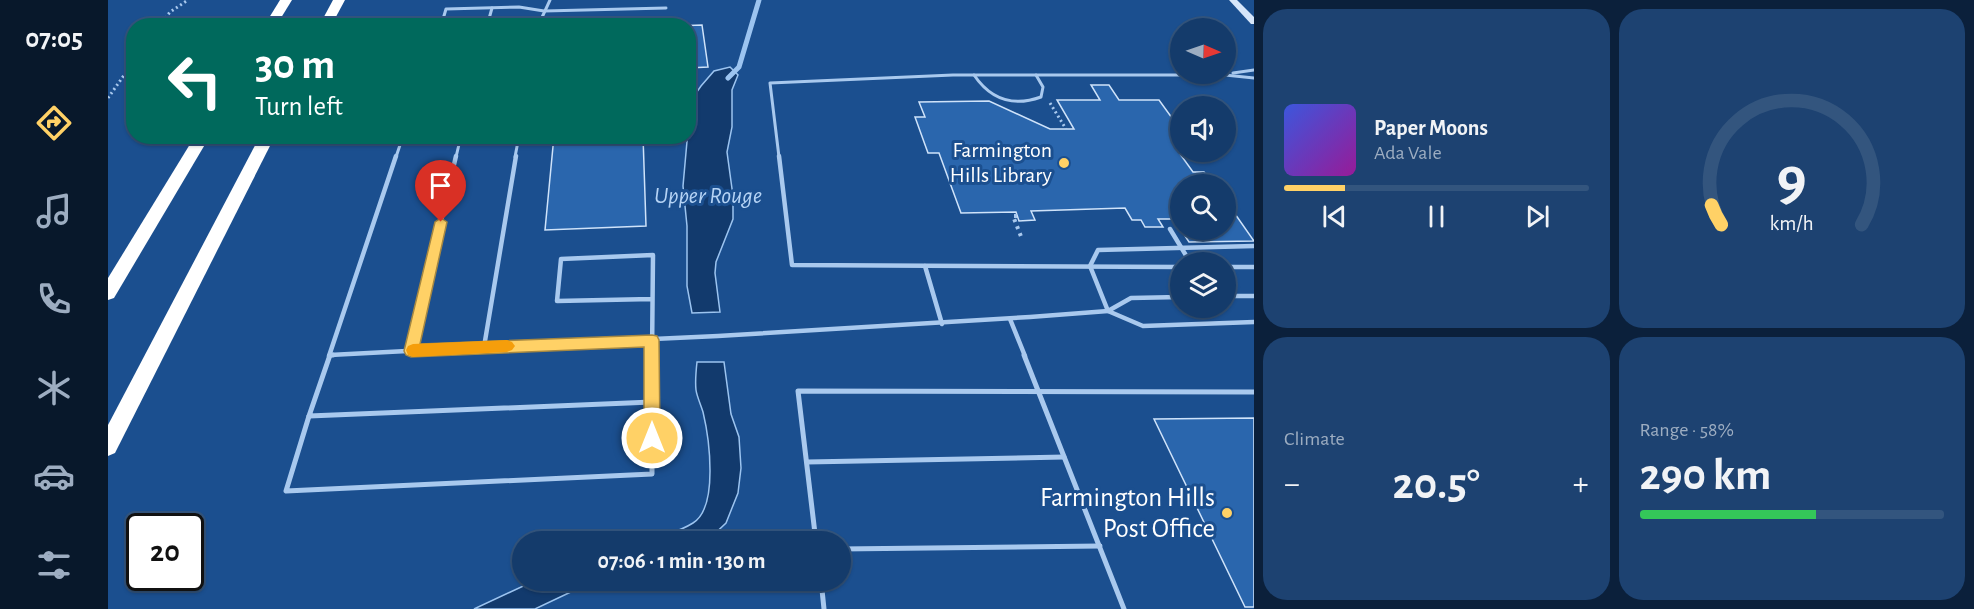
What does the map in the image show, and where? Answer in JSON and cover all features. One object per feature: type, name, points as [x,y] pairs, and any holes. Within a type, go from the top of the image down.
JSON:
[{"type":"highway","points":[[275,18],[286,0]]},
{"type":"highway","points":[[330,18],[339,0]]},
{"type":"highway","points":[[108,293],[198,144]]},
{"type":"highway","points":[[108,446],[264,144]]},
{"type":"main road","points":[[1233,0],[1254,22]]},
{"type":"lane","points":[[541,18],[550,0]]},
{"type":"lane","points":[[489,18],[492,8]]},
{"type":"lane","points":[[443,18],[446,9],[666,8]]},
{"type":"lane","points":[[1236,73],[1254,70]]},
{"type":"lane","points":[[1170,75],[974,75],[770,83],[792,265],[1170,267]]},
{"type":"lane","points":[[974,75],[982,88],[993,97],[1007,102],[1032,101],[1041,97],[1042,87],[1036,75]]},
{"type":"lane","points":[[1236,76],[1254,78]]},
{"type":"lane","points":[[401,144],[309,416],[286,491],[652,474],[653,255],[561,259],[558,301],[652,299]]},
{"type":"lane","points":[[411,351],[459,144]]},
{"type":"lane","points":[[484,347],[518,144]]},
{"type":"lane","points":[[1177,240],[1184,252]]},
{"type":"lane","points":[[1254,246],[1098,250],[1090,266],[1108,311],[1143,326],[1254,322]]},
{"type":"lane","points":[[925,266],[942,324]]},
{"type":"lane","points":[[1236,267],[1254,267]]},
{"type":"lane","points":[[1236,296],[1254,296]]},
{"type":"lane","points":[[330,355],[942,324],[1108,311],[1131,298],[1170,297]]},
{"type":"lane","points":[[1010,319],[1124,609]]},
{"type":"lane","points":[[815,531],[798,391],[1254,392]]},
{"type":"lane","points":[[309,416],[652,402]]},
{"type":"lane","points":[[807,462],[1064,457]]},
{"type":"lane","points":[[851,549],[1100,546]]},
{"type":"lane","points":[[822,591],[824,609]]},
{"type":"path","points":[[165,18],[188,0]]},
{"type":"path","points":[[108,98],[126,72]]},
{"type":"path","points":[[1047,101],[1053,106],[1066,129]]},
{"type":"path","points":[[1017,216],[1013,216],[1022,239]]},
{"type":"water","name":"Upper Rouge","points":[[730,67],[738,75],[732,90],[732,127],[727,152],[733,196],[733,219],[716,262],[715,273],[720,312],[692,313],[687,286],[687,226],[683,186],[687,144],[696,144],[696,93],[714,71]]},
{"type":"water","points":[[697,362],[724,362],[731,414],[739,437],[741,468],[738,493],[726,523],[718,531],[677,531],[693,523],[701,515],[709,487],[709,454],[696,380]]},
{"type":"water","points":[[513,591],[573,591],[535,609],[474,609]]},
{"type":"building","points":[[696,25],[702,25],[708,67],[696,68]]},
{"type":"building","name":"Farmington Hills Library","points":[[1091,85],[1109,85],[1119,100],[1159,100],[1170,115],[1170,162],[1186,162],[1193,172],[1206,174],[1170,174],[1170,219],[1158,219],[1163,227],[1145,227],[1141,220],[1132,220],[1125,208],[1031,211],[1035,220],[1019,221],[1016,212],[961,213],[939,153],[928,153],[915,117],[925,117],[919,102],[989,101],[1050,129],[1074,129],[1057,100],[1100,100]]},
{"type":"building","points":[[553,144],[643,144],[646,226],[545,230]]},
{"type":"building","points":[[1236,215],[1254,241],[1189,242],[1188,240],[1236,240]]},
{"type":"building","name":"Farmington Hills Post Office","points":[[1254,418],[1254,607],[1245,607],[1154,419]]},
{"type":"waterway","points":[[728,78],[739,67],[759,0]]},
{"type":"slow traffic","points":[[413,350],[507,346]]},
{"type":"place","name":"Farmington Hills Library","points":[[1064,163]]},
{"type":"place","name":"Farmington Hills Post Office","points":[[1227,513]]},
{"type":"route","points":[[441,222],[411,351],[652,340],[652,438]]}]
